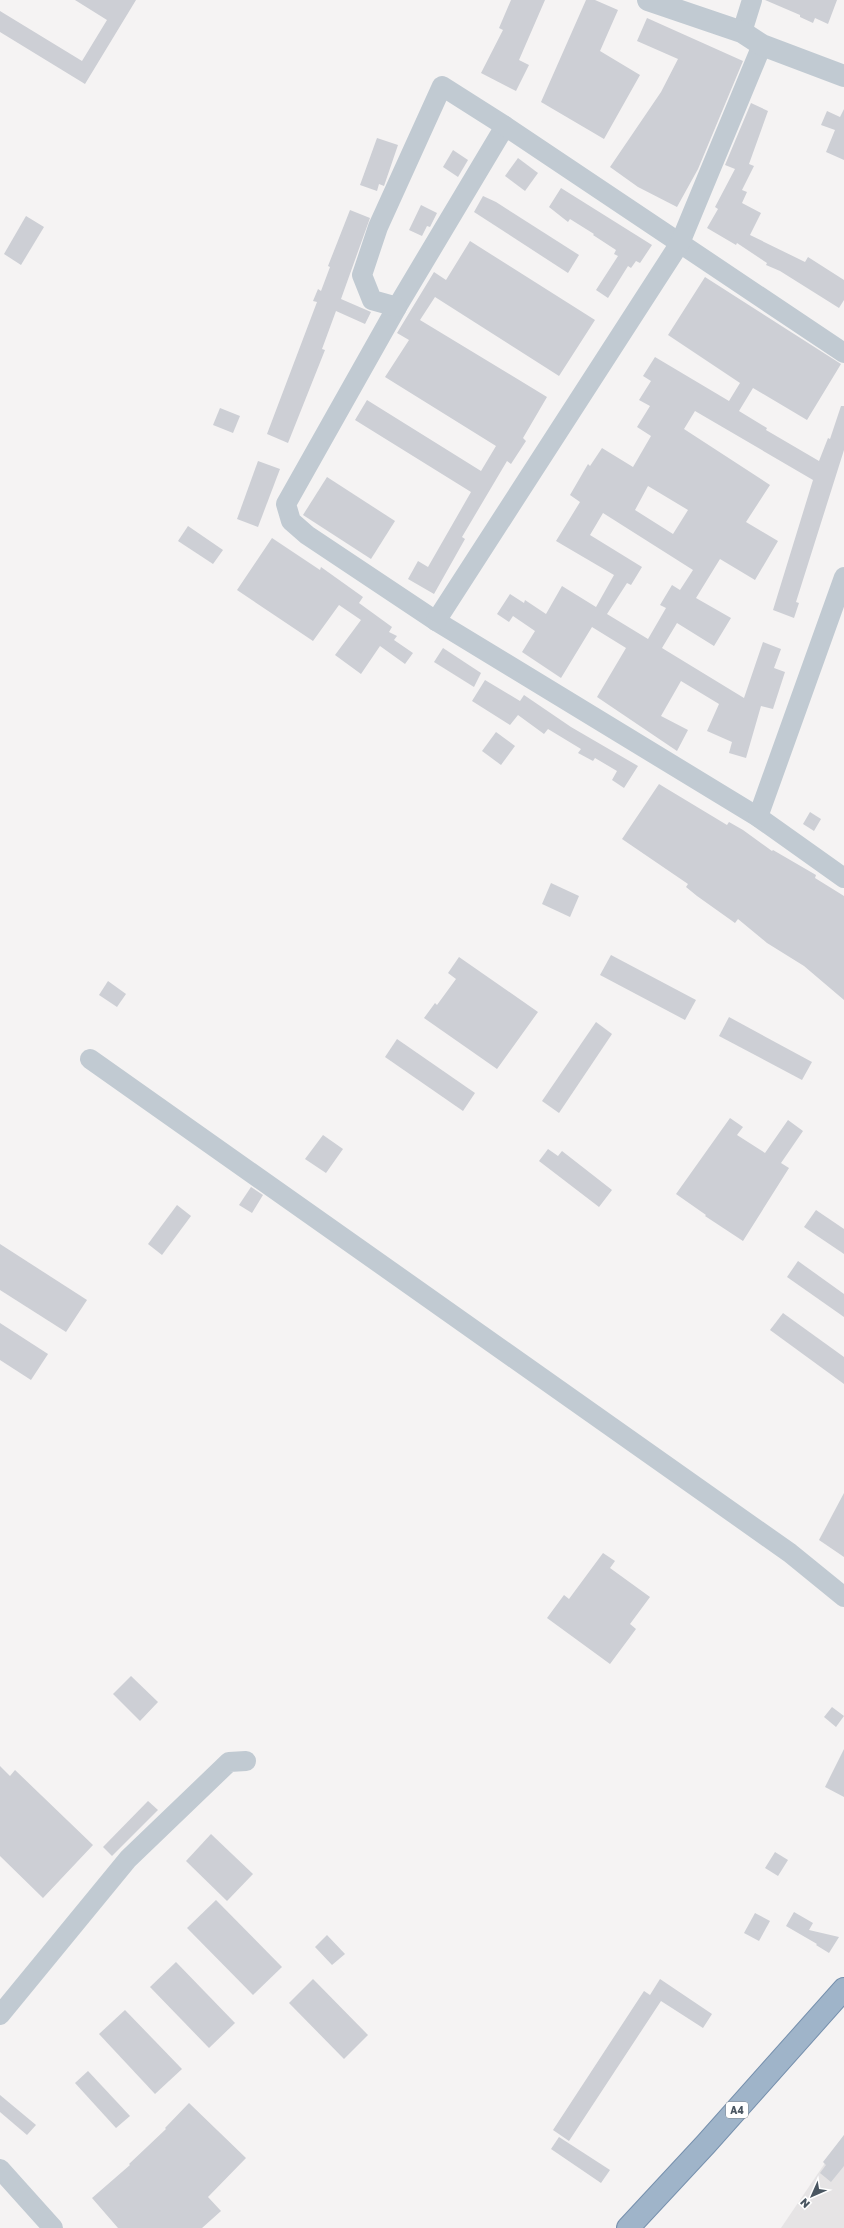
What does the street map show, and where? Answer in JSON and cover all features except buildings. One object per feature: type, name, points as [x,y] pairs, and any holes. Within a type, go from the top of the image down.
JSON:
[{"type":"highway","name":"A4","points":[[628,2228],[712,2138],[844,1989]]},
{"type":"street","points":[[648,0],[742,32],[762,45],[844,76]]},
{"type":"street","points":[[742,32],[752,0]]},
{"type":"street","points":[[436,621],[680,243],[762,45]]},
{"type":"street","points":[[397,307],[372,300],[362,276],[378,227],[442,86],[505,126],[844,353]]},
{"type":"street","points":[[505,126],[397,307],[286,504],[292,521],[308,535],[436,621],[758,817],[843,874]]},
{"type":"street","points":[[758,817],[844,576]]},
{"type":"street","points":[[90,1059],[790,1553],[844,1597]]},
{"type":"street","points":[[0,2015],[128,1859],[229,1762],[246,1761]]},
{"type":"street","points":[[0,2169],[54,2228]]},
{"type":"shaded area","points":[[844,2135],[844,2228],[781,2228]]}]
